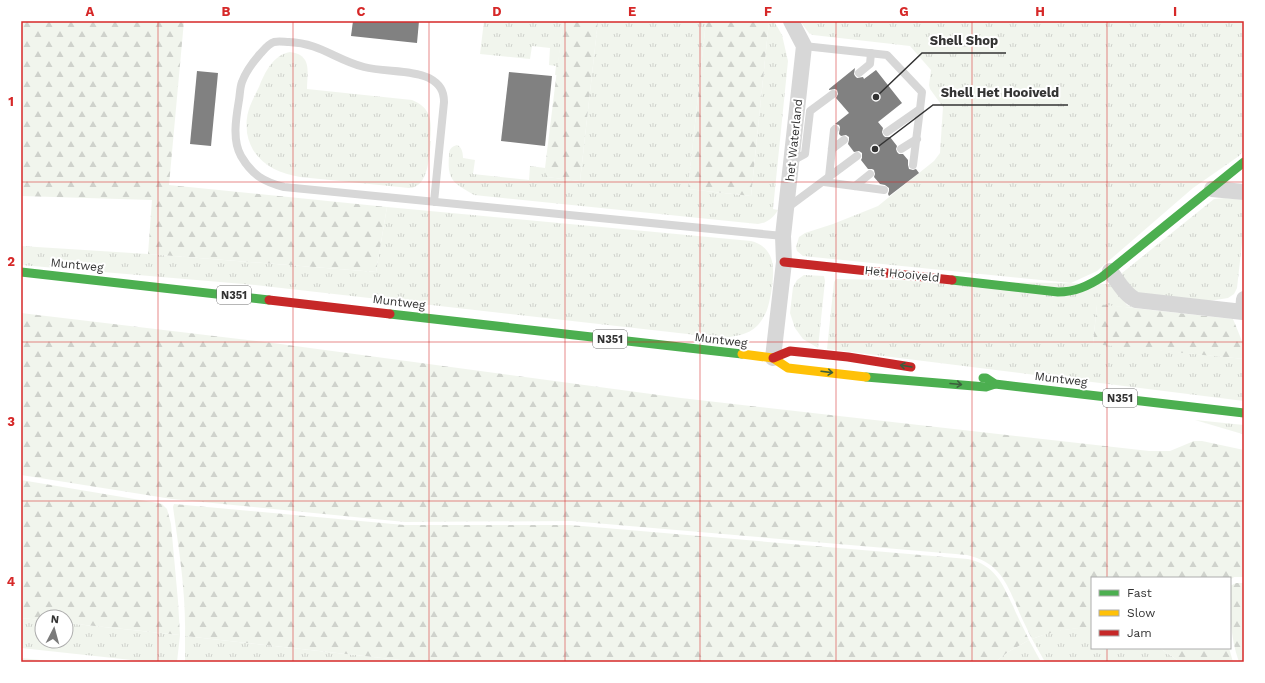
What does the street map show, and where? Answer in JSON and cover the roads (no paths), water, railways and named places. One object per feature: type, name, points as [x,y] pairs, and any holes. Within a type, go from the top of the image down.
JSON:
[{"type":"main road","name":"Het Hooiveld","points":[[784,262],[1058,292],[1076,291],[1092,284],[1110,271],[1244,162]]},
{"type":"main road","name":"Muntweg","points":[[21,272],[774,358],[788,368],[848,375],[986,387],[995,384],[1244,413]]},
{"type":"main road","name":"Muntweg","points":[[774,358],[790,351],[848,357],[917,368]]},
{"type":"main road","name":"Muntweg","points":[[971,376],[986,378],[995,384]]},
{"type":"street","points":[[791,21],[804,46]]},
{"type":"street","name":"het Waterland","points":[[784,262],[783,236],[804,46]]},
{"type":"street","points":[[1212,189],[1244,192]]},
{"type":"street","points":[[774,358],[784,262]]},
{"type":"street","points":[[1110,271],[1127,294],[1136,300],[1243,312],[1244,299]]},
{"type":"lane","points":[[434,202],[444,94],[441,87],[429,78],[418,74],[363,67],[312,45],[297,42],[274,42],[268,46],[246,72],[241,83],[236,125],[236,139],[241,155],[250,168],[259,177],[270,183],[284,187],[434,202],[783,236]]},
{"type":"lane","points":[[804,46],[887,55],[922,92],[913,166]]},
{"type":"lane","points":[[859,73],[870,64],[871,53]]},
{"type":"lane","points":[[792,161],[805,154],[810,111],[833,94]]},
{"type":"lane","points":[[887,132],[920,109]]},
{"type":"lane","points":[[826,179],[835,129]]},
{"type":"lane","points":[[901,149],[917,139]]},
{"type":"lane","points":[[832,149],[844,140]]},
{"type":"lane","points":[[786,208],[857,156]]},
{"type":"lane","points":[[855,186],[870,174]]},
{"type":"lane","points":[[826,179],[855,186],[884,190]]},
{"type":"place","name":"Shell Shop","points":[[876,97]]},
{"type":"place","name":"Shell Het Hooiveld","points":[[875,149]]}]
